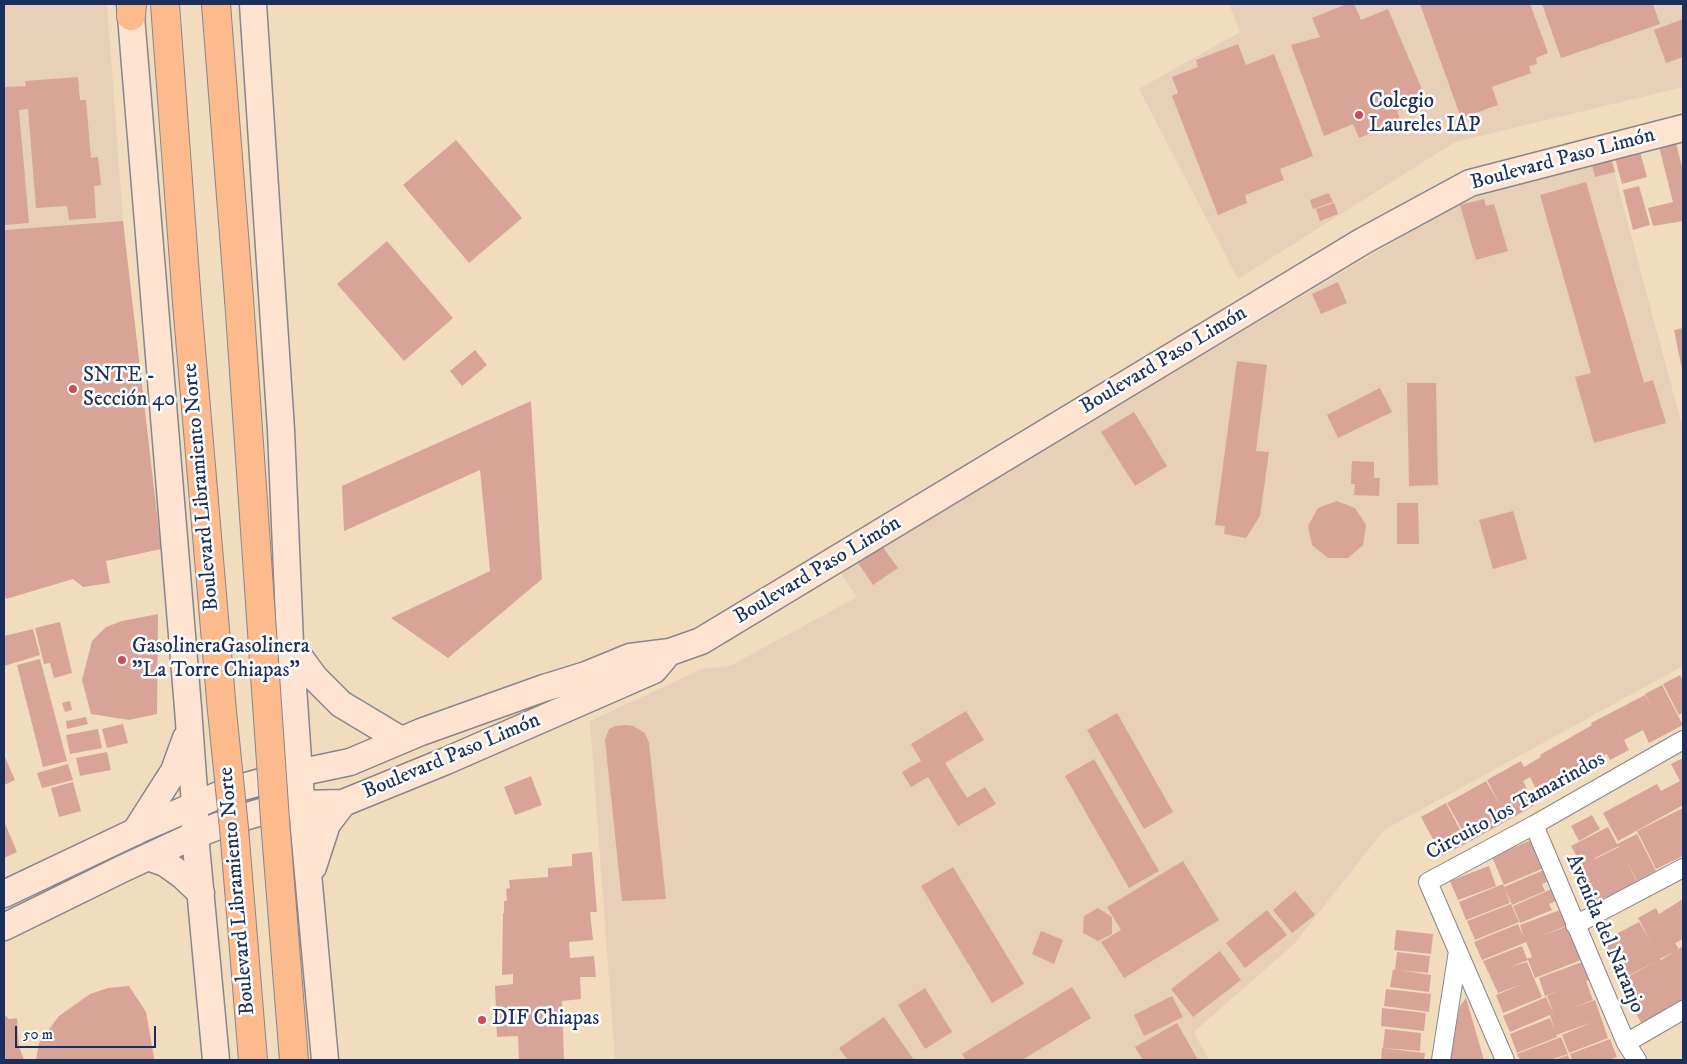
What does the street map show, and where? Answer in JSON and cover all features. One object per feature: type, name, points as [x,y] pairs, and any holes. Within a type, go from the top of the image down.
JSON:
[{"type":"highway","name":"Boulevard Libramiento Norte","points":[[165,4],[187,303],[253,1060]]},
{"type":"highway","name":"Boulevard Libramiento Norte","points":[[216,4],[294,1060]]},
{"type":"main road","points":[[253,4],[281,430],[290,643],[290,806],[310,880],[325,1060]]},
{"type":"main road","points":[[131,8],[189,725],[195,805],[195,835],[216,1060]]},
{"type":"main road","name":"Boulevard Paso Limón","points":[[4,894],[135,832],[228,791],[350,762],[401,740],[630,657],[670,652],[701,642],[1363,241],[1470,183],[1683,128]]},
{"type":"main road","points":[[290,643],[315,678],[341,704],[401,740]]},
{"type":"main road","name":"Boulevard Paso Limón","points":[[4,927],[195,835],[234,820],[290,806],[343,803],[446,761],[654,670],[670,652]]},
{"type":"main road","points":[[135,832],[174,772],[183,749],[189,725]]},
{"type":"main road","points":[[310,880],[327,824],[343,803]]},
{"type":"main road","points":[[148,857],[165,863],[184,876],[200,893]]},
{"type":"street","name":"Circuito los Tamarindos","points":[[1458,951],[1428,882],[1534,825],[1683,740]]},
{"type":"street","name":"Avenida del Naranjo","points":[[1534,825],[1626,1043],[1637,1060]]},
{"type":"street","points":[[1575,925],[1683,868]]},
{"type":"street","points":[[1441,1060],[1458,951]]},
{"type":"street","points":[[1458,951],[1505,1060]]},
{"type":"street","points":[[1626,1043],[1683,1010]]},
{"type":"shaded area","points":[[4,4],[107,4],[123,221],[4,230]]},
{"type":"shaded area","name":"Colegio Laureles IAP","points":[[1229,4],[1683,4],[1683,87],[1455,142],[1238,279],[1139,89],[1240,32]]},
{"type":"shaded area","points":[[1611,161],[1683,429],[1683,666],[1384,830],[1294,944],[1194,1032],[1209,1060],[615,1060],[590,721],[702,669],[730,666],[857,597],[839,571],[1474,194]]},
{"type":"building","points":[[1347,4],[1354,4],[1361,20],[1388,9],[1426,99],[1397,111],[1401,121],[1359,138],[1353,124],[1324,136],[1291,45],[1320,37],[1312,18]]},
{"type":"building","points":[[1420,4],[1530,4],[1548,53],[1536,58],[1537,64],[1529,66],[1531,73],[1492,87],[1498,105],[1461,118]]},
{"type":"building","points":[[1542,4],[1653,4],[1660,24],[1561,58]]},
{"type":"building","points":[[1683,19],[1683,57],[1666,63],[1654,30]]},
{"type":"building","points":[[1238,44],[1246,65],[1274,54],[1313,156],[1280,169],[1284,180],[1245,195],[1247,203],[1218,215],[1172,96],[1178,93],[1172,77],[1198,67],[1196,60]]},
{"type":"building","points":[[78,77],[80,100],[86,100],[91,158],[98,157],[101,185],[94,186],[96,218],[69,220],[67,206],[36,208],[28,109],[19,110],[29,223],[4,225],[4,87],[26,86],[25,81]]},
{"type":"building","points":[[1674,135],[1683,171],[1683,221],[1653,226],[1648,208],[1673,202],[1657,139]]},
{"type":"building","points":[[456,140],[522,218],[469,263],[403,185]]},
{"type":"building","points":[[1639,148],[1647,177],[1622,184],[1614,155]]},
{"type":"building","points":[[1609,150],[1615,172],[1595,177],[1589,154]]},
{"type":"building","points":[[1586,182],[1644,383],[1653,380],[1666,423],[1594,443],[1575,377],[1591,373],[1540,195]]},
{"type":"building","points":[[1639,186],[1650,225],[1633,230],[1623,190]]},
{"type":"building","points":[[1329,193],[1333,202],[1313,209],[1310,200]]},
{"type":"building","points":[[1484,199],[1486,206],[1494,204],[1508,251],[1476,260],[1460,205]]},
{"type":"building","points":[[1334,203],[1338,214],[1320,221],[1316,209]]},
{"type":"building","name":"SNTE - Sección 40","points":[[123,221],[161,549],[106,561],[110,583],[83,587],[73,579],[6,599],[4,595],[4,230]]},
{"type":"building","points":[[387,241],[453,318],[404,361],[337,284]]},
{"type":"building","points":[[1338,282],[1347,303],[1321,314],[1312,294]]},
{"type":"building","points":[[1683,328],[1683,369],[1682,369],[1674,330]]},
{"type":"building","points":[[475,350],[487,365],[462,386],[450,371]]},
{"type":"building","points":[[1237,361],[1267,365],[1256,451],[1269,452],[1260,516],[1246,538],[1224,534],[1225,526],[1215,525]]},
{"type":"building","points":[[1407,383],[1436,383],[1438,485],[1409,486]]},
{"type":"building","points":[[1380,388],[1392,412],[1338,438],[1327,415]]},
{"type":"building","points":[[531,401],[542,579],[448,658],[391,618],[490,571],[480,470],[344,531],[342,486]]},
{"type":"building","points":[[1134,412],[1167,466],[1135,486],[1101,432]]},
{"type":"building","points":[[1352,461],[1374,462],[1374,478],[1380,478],[1379,496],[1354,495],[1355,484],[1351,484]]},
{"type":"building","points":[[1337,501],[1355,508],[1366,525],[1363,545],[1348,558],[1328,558],[1312,545],[1308,526],[1318,508]]},
{"type":"building","points":[[1397,503],[1418,503],[1419,544],[1397,544]]},
{"type":"building","points":[[1513,511],[1527,559],[1493,569],[1479,520]]},
{"type":"building","points":[[882,546],[898,568],[873,585],[858,563]]},
{"type":"building","name":"GasolineraGasolinera \"La Torre Chiapas\"","points":[[158,614],[157,714],[129,720],[91,714],[82,680],[92,641],[106,627],[122,621]]},
{"type":"building","points":[[60,622],[72,673],[54,678],[50,663],[44,664],[35,628]]},
{"type":"building","points":[[33,629],[40,655],[4,666],[4,636]]},
{"type":"building","points":[[40,659],[67,761],[43,767],[17,665]]},
{"type":"building","points":[[1680,675],[1683,682],[1683,712],[1679,715],[1663,684]]},
{"type":"building","points":[[1662,685],[1683,725],[1649,743],[1643,730],[1624,740],[1613,719],[1629,750],[1610,760],[1607,754],[1537,791],[1530,777],[1523,781],[1535,805],[1469,842],[1447,803],[1486,781],[1500,805],[1487,780],[1521,761],[1524,767],[1541,757],[1540,755],[1592,725],[1591,723],[1645,695],[1653,710],[1645,694]]},
{"type":"building","points":[[70,701],[72,710],[65,712],[62,703]]},
{"type":"building","points":[[966,711],[984,740],[945,763],[967,798],[985,787],[996,804],[958,826],[928,777],[911,787],[902,772],[921,761],[911,744]]},
{"type":"building","points":[[1117,713],[1173,812],[1144,829],[1087,730]]},
{"type":"building","points":[[86,717],[88,724],[67,729],[66,721]]},
{"type":"building","points":[[123,724],[128,743],[107,748],[102,729]]},
{"type":"building","points":[[615,726],[633,726],[645,733],[649,743],[666,899],[622,901],[605,740],[609,729]]},
{"type":"building","points":[[98,729],[102,748],[70,754],[66,735]]},
{"type":"building","points":[[107,752],[111,770],[80,776],[76,758]]},
{"type":"building","points":[[4,755],[15,780],[4,785]]},
{"type":"building","points":[[1683,758],[1683,805],[1618,841],[1603,813],[1657,784],[1661,791],[1680,781],[1671,764]]},
{"type":"building","points":[[1094,759],[1159,871],[1129,888],[1065,776]]},
{"type":"building","points":[[68,764],[73,780],[42,788],[37,773]]},
{"type":"building","points":[[531,776],[542,805],[515,815],[504,787]]},
{"type":"building","points":[[73,782],[81,811],[59,817],[51,788]]},
{"type":"building","points":[[1446,803],[1467,843],[1442,856],[1421,817]]},
{"type":"building","points":[[1683,808],[1683,856],[1656,869],[1637,831]]},
{"type":"building","points":[[1592,815],[1600,829],[1579,841],[1571,826]]},
{"type":"building","points":[[4,821],[17,852],[4,858]]},
{"type":"building","points":[[1608,827],[1617,844],[1637,834],[1656,871],[1637,881],[1623,854],[1639,886],[1596,907],[1579,867],[1581,865],[1571,846]],"holes":[[[1619,846],[1619,847],[1595,859]]]},
{"type":"building","points":[[1533,839],[1546,867],[1504,885],[1492,857]]},
{"type":"building","points":[[592,852],[597,912],[590,912],[593,940],[569,942],[570,958],[594,956],[596,977],[580,977],[581,999],[562,1001],[564,1060],[519,1060],[518,1036],[497,1037],[495,986],[513,984],[513,974],[502,975],[503,913],[504,901],[507,901],[506,889],[510,888],[509,880],[548,877],[548,868],[572,866],[572,854]]},
{"type":"building","points":[[1183,861],[1219,920],[1124,978],[1101,942],[1121,930],[1107,907]]},
{"type":"building","points":[[1489,866],[1496,886],[1458,900],[1450,881]]},
{"type":"building","points":[[953,867],[1024,984],[992,1003],[921,886]]},
{"type":"building","points":[[1546,869],[1551,880],[1542,884],[1545,891],[1512,905],[1504,887]]},
{"type":"building","points":[[1503,884],[1510,903],[1466,920],[1459,902]]},
{"type":"building","points":[[1554,888],[1559,900],[1549,904],[1552,910],[1520,923],[1513,906]]},
{"type":"building","points":[[1295,891],[1315,915],[1292,933],[1273,910]]},
{"type":"building","points":[[1683,899],[1683,939],[1675,943],[1679,949],[1620,980],[1611,964],[1615,962],[1603,941],[1639,922],[1651,942],[1638,918],[1656,908],[1659,914]]},
{"type":"building","points":[[1511,904],[1519,922],[1475,940],[1467,921]]},
{"type":"building","points":[[1098,908],[1112,917],[1112,934],[1098,941],[1083,933],[1084,916]]},
{"type":"building","points":[[1267,910],[1287,935],[1245,968],[1226,943]]},
{"type":"building","points":[[1560,910],[1566,926],[1482,960],[1474,942],[1518,924],[1524,938],[1520,925]]},
{"type":"building","points":[[1568,926],[1581,960],[1535,978],[1528,960],[1510,967],[1527,962],[1542,997],[1503,1013],[1496,995],[1525,983],[1498,993],[1483,961],[1522,946],[1527,959],[1532,957],[1526,942]]},
{"type":"building","points":[[1396,930],[1433,934],[1431,954],[1394,950]]},
{"type":"building","points":[[1041,931],[1063,940],[1054,964],[1032,954]]},
{"type":"building","points":[[1683,946],[1683,1002],[1642,1024],[1618,982],[1661,960]]},
{"type":"building","points":[[1220,951],[1241,980],[1193,1017],[1171,989]]},
{"type":"building","points":[[1397,952],[1430,956],[1428,973],[1399,970],[1431,975],[1429,992],[1390,987],[1393,969],[1395,970]]},
{"type":"building","points":[[1582,962],[1589,980],[1586,981],[1593,1000],[1569,1009],[1595,1000],[1608,1038],[1569,1053],[1562,1035],[1593,1022],[1556,1035],[1557,1037],[1517,1053],[1510,1034],[1550,1018],[1555,1031],[1550,1015],[1510,1032],[1503,1016],[1546,997],[1554,1014],[1547,996],[1558,991],[1545,996],[1539,978]]},
{"type":"building","points":[[129,986],[146,1012],[154,1060],[36,1060],[39,1043],[59,1016],[90,994],[108,988]]},
{"type":"building","points":[[1072,987],[1091,1018],[1022,1060],[966,1060],[962,1054]]},
{"type":"building","points":[[925,988],[952,1032],[925,1049],[898,1005]]},
{"type":"building","points":[[1386,989],[1431,994],[1429,1012],[1384,1006]]},
{"type":"building","points":[[1172,996],[1183,1017],[1144,1036],[1134,1015]]},
{"type":"building","points":[[1466,998],[1484,1060],[1449,1060],[1460,1006]]},
{"type":"building","points":[[1382,1008],[1426,1013],[1424,1031],[1381,1026]]},
{"type":"building","points":[[4,1014],[9,1019],[17,1018],[19,1046],[24,1060],[4,1060]]},
{"type":"building","points":[[884,1017],[914,1060],[848,1060],[839,1048]]},
{"type":"building","points":[[1177,1023],[1198,1060],[1143,1060],[1135,1047]]},
{"type":"building","points":[[1385,1029],[1421,1033],[1420,1051],[1383,1048]]},
{"type":"building","points":[[1561,1037],[1568,1054],[1550,1060],[1520,1060],[1517,1054]]},
{"type":"building","points":[[1610,1039],[1617,1057],[1608,1060],[1572,1060],[1570,1054]]},
{"type":"building","points":[[1382,1048],[1425,1053],[1424,1060],[1381,1060]]},
{"type":"building","points":[[1568,1055],[1570,1060],[1554,1060]]},
{"type":"place","name":"Colegio Laureles IAP","points":[[1359,115]]},
{"type":"place","name":"SNTE - Sección 40","points":[[73,389]]},
{"type":"place","name":"GasolineraGasolinera \"La Torre Chiapas\"","points":[[122,660]]},
{"type":"place","name":"DIF Chiapas","points":[[482,1020]]}]
